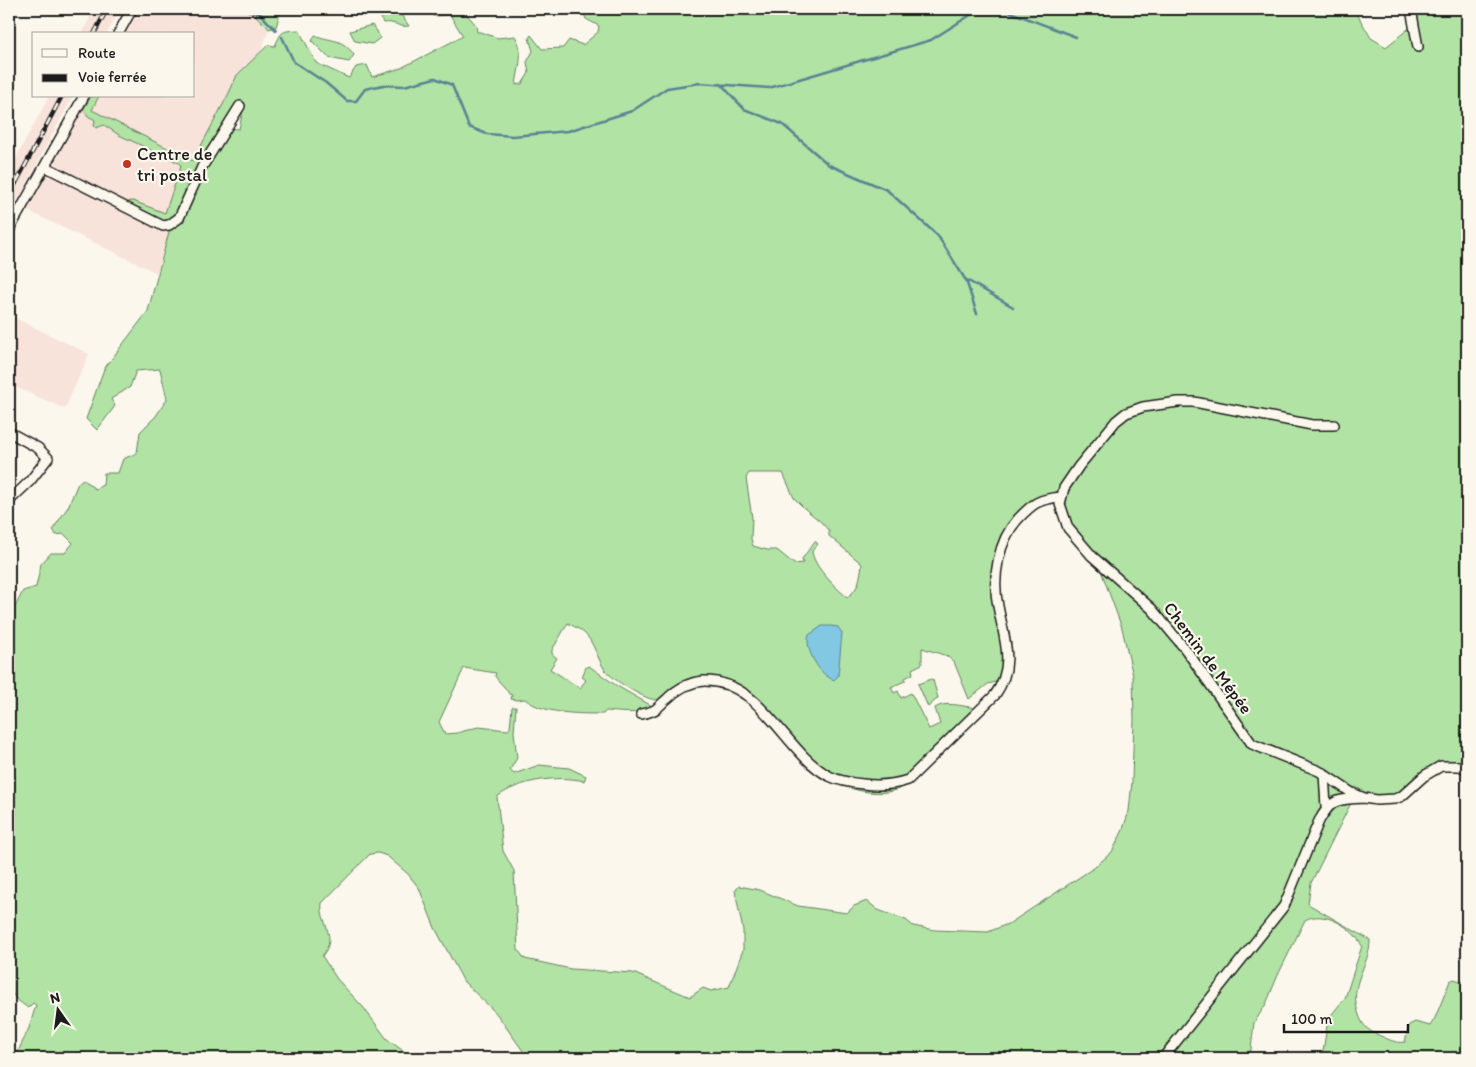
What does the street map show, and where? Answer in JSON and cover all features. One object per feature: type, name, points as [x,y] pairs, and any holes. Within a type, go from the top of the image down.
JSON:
[{"type":"street","points":[[119,32],[132,9]]},
{"type":"street","points":[[1411,9],[1418,47]]},
{"type":"street","points":[[9,230],[83,98]]},
{"type":"street","points":[[46,167],[164,226],[169,226],[179,218],[202,167],[240,106]]},
{"type":"street","points":[[641,714],[654,710],[682,687],[697,682],[718,682],[733,688],[751,699],[812,764],[830,776],[853,783],[869,785],[892,784],[908,780],[999,689],[1008,655],[997,600],[997,570],[1002,548],[1010,529],[1031,506],[1044,499],[1061,497],[1064,488],[1079,466],[1116,422],[1126,413],[1178,402],[1194,402],[1312,425],[1334,426]]},
{"type":"street","points":[[9,432],[38,448],[48,458],[30,481],[9,501]]},
{"type":"street","name":"Chemin de Mépée","points":[[1061,497],[1060,504],[1068,528],[1092,556],[1152,609],[1186,650],[1252,744],[1324,774],[1352,793],[1364,798]]},
{"type":"street","points":[[1326,807],[1338,801],[1364,798],[1377,800],[1395,799],[1436,768],[1450,765],[1467,769]]},
{"type":"street","points":[[1162,1058],[1284,906],[1326,807],[1324,774]]},
{"type":"shaded area","points":[[94,9],[120,9],[108,32],[83,32]]},
{"type":"shaded area","points":[[139,9],[157,9],[168,13],[178,9],[242,9],[254,14],[269,29],[255,67],[245,64],[176,204],[157,273],[24,209],[90,98],[195,98],[195,32],[126,32]]},
{"type":"shaded area","points":[[48,98],[72,98],[9,217],[9,171]]},
{"type":"shaded area","points":[[9,315],[89,354],[65,409],[9,384]]},
{"type":"green space","points":[[242,9],[281,9],[276,27],[269,29],[254,14]]},
{"type":"green space","points":[[380,9],[403,9],[399,12],[409,26],[383,23],[380,17]]},
{"type":"green space","points":[[426,9],[462,9],[476,25],[477,32],[498,38],[515,36],[520,48],[516,85],[522,84],[529,73],[527,62],[533,51],[529,38],[531,35],[542,49],[563,48],[569,40],[583,45],[598,32],[599,26],[586,19],[582,9],[1354,9],[1371,38],[1386,47],[1413,25],[1407,9],[1435,9],[1436,11],[1441,9],[1467,9],[1467,767],[1448,763],[1431,767],[1420,774],[1402,791],[1389,797],[1376,796],[1356,787],[1353,788],[1351,803],[1311,883],[1308,904],[1370,940],[1367,959],[1357,984],[1356,1004],[1363,1024],[1376,1034],[1394,1041],[1405,1042],[1409,1025],[1415,1022],[1430,1026],[1450,981],[1454,979],[1467,983],[1467,1058],[1322,1058],[1328,1019],[1345,998],[1362,946],[1352,933],[1338,922],[1321,917],[1313,917],[1305,920],[1266,1004],[1254,1023],[1250,1058],[528,1058],[496,1013],[464,982],[435,928],[419,888],[408,874],[387,856],[378,853],[370,854],[322,903],[329,942],[322,956],[337,979],[363,1007],[387,1039],[406,1053],[406,1058],[15,1058],[29,1028],[36,1005],[33,1003],[28,1008],[16,999],[9,988],[9,635],[11,631],[9,619],[23,591],[36,587],[41,564],[51,553],[65,553],[73,543],[64,534],[56,535],[53,529],[68,507],[78,483],[83,479],[95,489],[103,485],[104,473],[118,473],[123,459],[137,453],[140,432],[156,416],[167,399],[160,369],[136,371],[130,387],[111,399],[115,406],[97,430],[86,419],[104,369],[148,311],[170,228],[179,222],[183,216],[205,166],[230,128],[239,129],[244,106],[239,103],[200,166],[178,216],[167,222],[163,222],[129,204],[129,201],[165,213],[181,166],[179,163],[119,135],[104,125],[96,128],[94,126],[95,120],[83,110],[90,98],[98,98],[92,110],[193,161],[237,75],[268,45],[275,46],[283,32],[299,30],[316,63],[349,78],[356,67],[367,65],[372,77],[401,68],[463,36],[450,15],[433,16]],"holes":[[[1076,465],[1078,469],[1066,498],[1068,520],[1079,540],[1096,557],[1122,628],[1133,676],[1134,720],[1129,811],[1122,832],[1112,852],[1095,867],[1010,923],[988,932],[934,930],[913,926],[906,920],[878,910],[867,901],[854,906],[847,913],[798,906],[760,890],[739,886],[735,891],[743,930],[743,950],[729,987],[711,991],[703,988],[690,997],[633,973],[571,969],[525,959],[518,950],[514,871],[503,851],[497,797],[516,786],[539,780],[574,779],[584,781],[586,776],[569,768],[539,765],[514,774],[510,770],[517,758],[514,732],[516,707],[512,707],[510,728],[508,730],[478,727],[457,733],[445,734],[439,722],[464,668],[496,673],[495,676],[509,694],[512,695],[511,699],[525,699],[541,708],[573,713],[603,714],[606,711],[635,713],[651,709],[652,706],[617,686],[589,666],[586,667],[582,677],[586,680],[580,688],[550,669],[557,658],[552,654],[552,650],[568,623],[581,630],[587,636],[605,670],[622,684],[638,693],[660,700],[683,682],[694,678],[716,678],[726,681],[756,699],[815,763],[823,770],[843,778],[841,785],[877,793],[895,790],[911,783],[905,778],[973,710],[971,707],[957,705],[939,706],[935,708],[940,724],[929,729],[911,693],[901,698],[898,691],[894,693],[891,687],[905,681],[905,678],[913,674],[912,669],[922,664],[922,648],[947,656],[954,662],[969,699],[988,684],[1000,681],[1004,648],[993,598],[992,583],[997,554],[1002,540],[1018,515],[1041,497],[1055,492],[1059,494]],[[749,473],[783,473],[794,498],[821,522],[829,531],[829,536],[862,564],[858,583],[854,591],[847,597],[820,570],[813,557],[812,551],[818,544],[815,541],[802,559],[803,563],[794,564],[777,550],[767,550],[753,546],[751,539],[752,518],[746,478]]]},
{"type":"green space","points":[[372,25],[380,38],[372,44],[355,41],[350,31]]},
{"type":"green space","points":[[315,35],[345,45],[354,55],[349,62],[329,58],[312,41]]},
{"type":"green space","points":[[933,680],[938,698],[928,707],[918,684]]},
{"type":"water","points":[[822,626],[838,627],[842,633],[838,676],[834,680],[819,668],[814,661],[809,647],[809,635]]},
{"type":"waterway","points":[[250,9],[260,14],[276,30]]},
{"type":"waterway","points":[[282,37],[294,62],[326,83],[347,101],[356,101],[365,89],[383,85],[404,86],[435,78],[452,85],[469,127],[487,134],[513,136],[568,131],[632,111],[667,88],[700,83],[769,88],[931,40],[980,9]]},
{"type":"waterway","points":[[1002,9],[1076,37]]},
{"type":"waterway","points":[[721,84],[744,109],[782,124],[829,165],[887,190],[938,236],[965,279],[1013,307]]},
{"type":"waterway","points":[[966,280],[977,314]]},
{"type":"railway","points":[[95,32],[107,9]]},
{"type":"railway","points":[[9,196],[61,98]]},
{"type":"place","name":"Centre de tri postal","points":[[127,164]]}]
